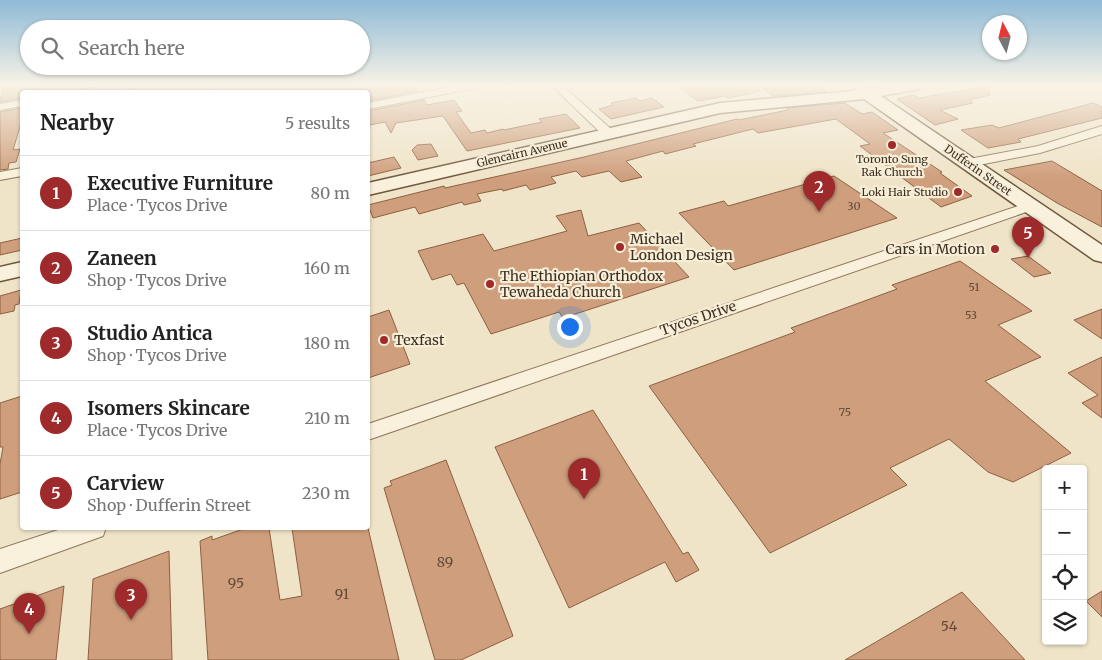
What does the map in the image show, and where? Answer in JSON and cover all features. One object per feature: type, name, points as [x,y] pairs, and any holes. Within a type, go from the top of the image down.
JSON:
[{"type":"street","points":[[591,117],[608,133]]},
{"type":"street","name":"Glencairn Avenue","points":[[370,189],[681,117]]},
{"type":"street","name":"Dufferin Street","points":[[901,117],[1102,255]]},
{"type":"street","points":[[969,163],[1040,149],[1102,130]]},
{"type":"street","points":[[0,176],[20,172]]},
{"type":"street","name":"Tycos Drive","points":[[370,431],[1030,206]]},
{"type":"street","points":[[0,274],[20,269]]},
{"type":"street","points":[[0,561],[89,530]]},
{"type":"building","points":[[0,117],[20,117],[20,127],[13,150],[20,149],[16,162],[9,163],[8,169],[0,170]]},
{"type":"building","points":[[370,117],[438,117],[396,123],[391,133],[385,122],[370,125]]},
{"type":"building","points":[[444,117],[459,117],[471,133],[485,130],[487,133],[504,130],[542,122],[539,119],[551,117],[569,117],[580,128],[467,151]]},
{"type":"building","points":[[755,117],[879,117],[898,130],[883,133],[942,172],[940,173],[972,196],[941,207],[860,146],[870,144],[836,119],[758,133],[753,129],[693,144],[696,146],[665,154],[663,151],[626,161],[642,177],[621,182],[609,171],[582,177],[576,171],[551,177],[556,183],[530,190],[526,185],[503,191],[502,189],[477,194],[481,201],[464,205],[462,202],[419,214],[415,207],[373,218],[370,210],[370,204],[444,186],[445,188],[584,157]]},
{"type":"building","points":[[923,117],[954,117],[958,119],[935,125]]},
{"type":"building","points":[[1041,117],[1102,117],[1018,139],[1021,142],[988,148],[961,130],[992,125],[999,128]]},
{"type":"building","points":[[431,144],[438,156],[418,160],[412,150],[417,145]]},
{"type":"building","points":[[394,157],[401,168],[370,176],[370,163]]},
{"type":"building","points":[[1052,161],[1102,191],[1102,227],[1057,203],[1004,170]]},
{"type":"building","points":[[834,176],[897,218],[734,270],[679,213],[724,201],[728,206]]},
{"type":"building","points":[[581,210],[588,236],[639,223],[689,277],[563,318],[559,312],[491,334],[464,283],[457,285],[451,274],[432,280],[418,251],[483,234],[494,251],[567,231],[556,216]]},
{"type":"building","points":[[20,238],[20,250],[0,255],[0,243]]},
{"type":"building","points":[[1028,256],[1051,273],[1034,277],[1011,259]]},
{"type":"building","points":[[960,261],[1032,311],[998,325],[1041,357],[985,381],[1071,453],[1047,465],[1042,465],[1042,468],[1013,482],[988,472],[949,439],[890,468],[907,485],[770,553],[649,386],[795,332],[791,328],[897,289],[892,285]]},
{"type":"building","points":[[20,290],[19,304],[15,305],[14,311],[0,314],[0,296]]},
{"type":"building","points":[[1102,309],[1102,339],[1074,320]]},
{"type":"building","name":"Texfast","points":[[389,310],[410,364],[370,377],[370,316]]},
{"type":"building","points":[[1102,357],[1102,418],[1082,403],[1098,395],[1068,373]]},
{"type":"building","points":[[20,397],[20,493],[0,499],[0,464],[3,447],[0,447],[0,403]]},
{"type":"building","points":[[593,410],[683,554],[688,552],[699,570],[676,582],[665,562],[569,608],[495,447]]},
{"type":"building","points":[[446,460],[513,636],[461,660],[435,660],[384,488],[392,485],[390,481]]},
{"type":"building","points":[[240,530],[269,530],[280,600],[302,596],[292,530],[368,530],[399,660],[208,660],[200,541],[212,536],[212,540]]},
{"type":"building","points":[[169,551],[172,660],[88,660],[93,579]]},
{"type":"building","points":[[64,586],[56,660],[0,660],[0,609]]},
{"type":"building","points":[[1102,591],[1102,617],[1087,602]]},
{"type":"building","points":[[962,592],[1025,660],[845,660]]},
{"type":"place","name":"Toronto Sung Rak Church","points":[[892,145]]},
{"type":"place","name":"Loki Hair Studio","points":[[958,192]]},
{"type":"place","name":"Zaneen","points":[[819,212]]},
{"type":"place","name":"Michael London Design","points":[[620,247]]},
{"type":"place","name":"Cars in Motion","points":[[995,249]]},
{"type":"place","name":"Carview","points":[[1028,258]]},
{"type":"place","name":"The Ethiopian Orthodox Tewaheda Church","points":[[490,284]]},
{"type":"place","name":"Texfast","points":[[384,340]]},
{"type":"place","name":"Executive Furniture","points":[[584,499]]},
{"type":"place","name":"Studio Antica","points":[[131,620]]},
{"type":"place","name":"Isomers Skincare","points":[[29,634]]}]
